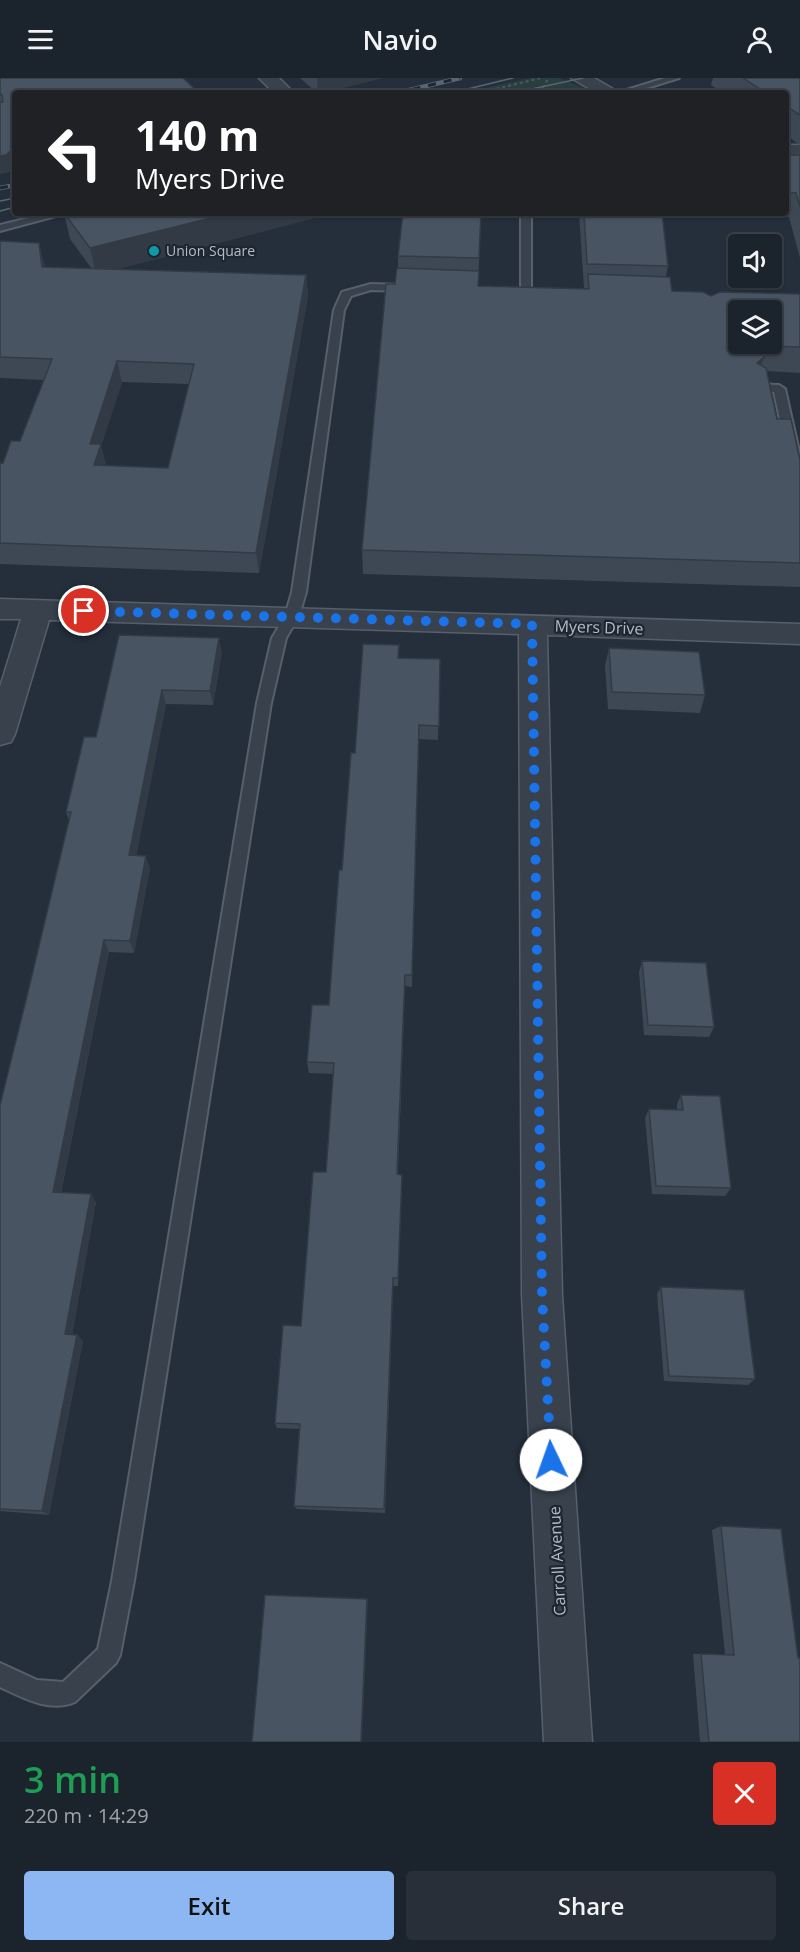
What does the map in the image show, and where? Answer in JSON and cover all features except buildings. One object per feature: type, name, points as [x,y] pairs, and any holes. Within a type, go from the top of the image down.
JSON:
[{"type":"street","points":[[268,78],[282,90]]},
{"type":"street","points":[[580,78],[605,90]]},
{"type":"street","name":"Myers Drive","points":[[0,609],[292,615],[800,634]]},
{"type":"street","points":[[0,734],[38,610]]},
{"type":"street","name":"Carroll Avenue","points":[[532,624],[542,1295],[568,1742]]},
{"type":"lane","points":[[632,90],[675,78]]},
{"type":"lane","points":[[0,228],[50,216]]},
{"type":"lane","points":[[526,216],[526,290]]},
{"type":"lane","points":[[0,1675],[36,1692],[67,1694],[108,1655],[123,1581],[264,703],[279,638],[292,615],[299,592],[339,310],[346,294],[356,290],[370,287],[418,288]]},
{"type":"lane","points":[[758,388],[779,389],[800,484]]},
{"type":"path","points":[[491,90],[541,78]]},
{"type":"green space","points":[[530,78],[559,78],[589,90],[476,90]]},
{"type":"tram line","points":[[463,90],[513,78]]},
{"type":"tram line","points":[[527,90],[583,78]]},
{"type":"tram line","points":[[0,201],[12,199]]},
{"type":"tram line","points":[[0,211],[12,208]]},
{"type":"railway","points":[[410,90],[460,78]]},
{"type":"railway","points":[[0,188],[12,186]]},
{"type":"place","name":"Union Square","points":[[154,251]]},
{"type":"route","points":[[84,611],[292,615],[532,624],[542,1295],[551,1460]]}]
